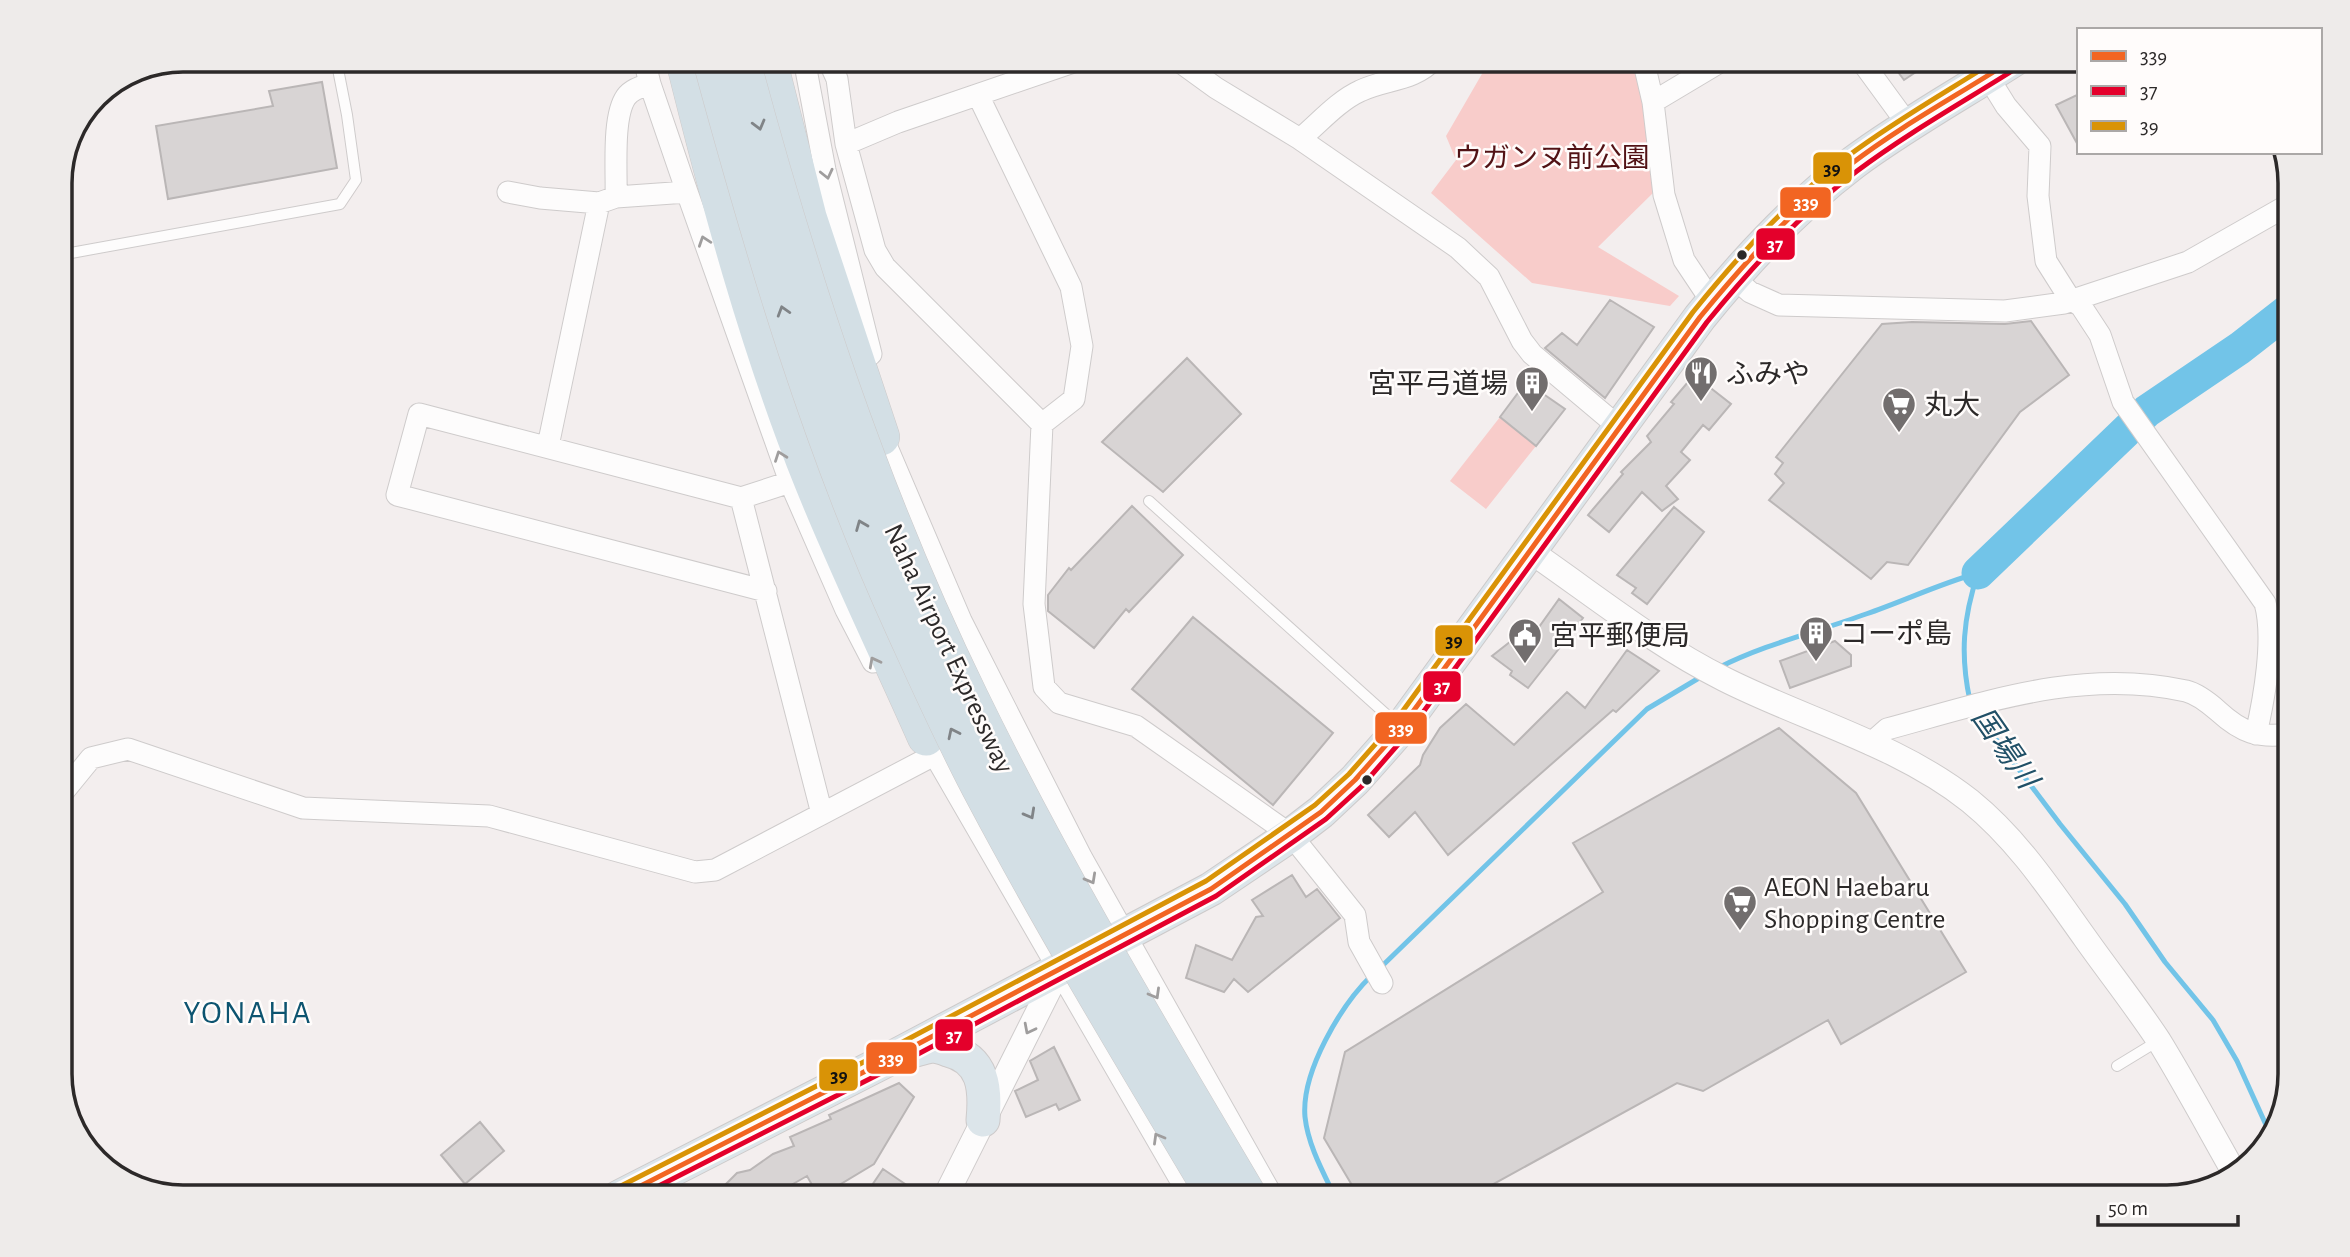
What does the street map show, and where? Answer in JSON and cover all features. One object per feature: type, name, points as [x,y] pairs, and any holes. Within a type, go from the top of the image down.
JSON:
[{"type":"highway","points":[[687,72],[706,148],[755,313],[812,480],[931,746]]},
{"type":"highway","name":"Naha Airport Expressway","points":[[714,72],[750,203],[796,351],[830,450],[903,627],[984,794],[1099,999],[1208,1185]]},
{"type":"highway","name":"Naha Airport Expressway","points":[[744,72],[778,196],[819,328],[859,441],[933,620],[1007,772],[1121,981],[1241,1185]]},
{"type":"highway","points":[[771,72],[808,217],[881,438]]},
{"type":"highway","points":[[643,1185],[900,1054],[1211,889],[1291,835],[1355,780],[1401,728],[1732,277],[1784,221],[1820,189],[1909,126],[1996,72]]},
{"type":"highway","points":[[900,1054],[934,1046],[958,1052],[974,1064],[986,1095],[983,1120]]},
{"type":"street","points":[[647,72],[790,482],[846,610],[905,721],[931,746],[1185,1185]]},
{"type":"street","points":[[806,72],[825,170],[886,416],[881,438],[960,622],[1080,858],[1264,1185]]},
{"type":"street","points":[[834,72],[846,144],[875,250],[885,267],[1042,424],[1034,604],[1044,687],[1059,703],[1136,726],[1291,835],[1355,915],[1359,942],[1380,980]]},
{"type":"street","points":[[846,144],[898,122],[1046,72]]},
{"type":"street","points":[[1193,72],[1300,139],[1458,248],[1489,277],[1522,341],[1532,354],[1620,428]]},
{"type":"street","points":[[1300,139],[1360,91],[1416,72]]},
{"type":"street","points":[[1646,72],[1653,102],[1664,195],[1684,260],[1712,302]]},
{"type":"street","points":[[1653,102],[1704,72]]},
{"type":"street","points":[[1869,72],[1909,126]]},
{"type":"street","points":[[2002,72],[2006,106],[2040,146],[2038,196],[2046,261],[2070,299],[2081,306],[2101,335],[2123,402],[2265,603],[2268,626],[2266,680],[2256,734]]},
{"type":"street","points":[[548,446],[608,200],[622,106],[627,96],[637,88],[650,84]]},
{"type":"street","points":[[978,95],[1071,286],[1082,346],[1074,398],[1042,424]]},
{"type":"street","points":[[508,192],[540,198],[608,200],[687,192]]},
{"type":"street","points":[[1732,277],[1751,292],[1779,305],[2005,311],[2064,303],[2188,262],[2278,211]]},
{"type":"street","points":[[766,591],[397,495],[419,414],[741,498],[790,482]]},
{"type":"street","points":[[741,498],[822,814]]},
{"type":"street","points":[[1530,551],[1616,614],[1669,648],[1724,679],[1870,744],[1938,779],[1992,820],[2043,878],[2158,1041],[2230,1165]]},
{"type":"street","points":[[1870,744],[1887,729],[2040,690],[2091,683],[2189,692],[2208,702],[2231,723],[2267,737],[2278,736]]},
{"type":"street","points":[[72,781],[91,758],[128,749],[303,808],[489,816],[695,872],[715,870],[822,814],[931,746]]},
{"type":"street","points":[[951,1185],[1060,968]]},
{"type":"lane","points":[[72,253],[340,204],[356,180],[338,72]]},
{"type":"lane","points":[[1149,501],[1401,728]]},
{"type":"lane","points":[[2117,1066],[2158,1041]]},
{"type":"green space","name":"ウガンヌ前公園","points":[[1483,72],[1634,72],[1646,105],[1653,193],[1598,247],[1679,296],[1670,306],[1532,283],[1431,193],[1456,160],[1446,136]]},
{"type":"green space","points":[[1500,417],[1536,446],[1486,509],[1450,481]]},
{"type":"building","points":[[1898,72],[1916,72],[1904,80]]},
{"type":"building","points":[[322,82],[337,168],[168,199],[156,126],[273,106],[269,91]]},
{"type":"building","points":[[2077,95],[2077,143],[2056,105]]},
{"type":"building","points":[[1610,300],[1654,327],[1605,398],[1545,348],[1562,333],[1577,345]]},
{"type":"building","name":"丸大","points":[[2031,321],[2069,375],[2020,412],[1908,565],[1887,562],[1871,579],[1769,500],[1784,483],[1775,474],[1783,463],[1776,457],[1882,324],[2005,324]]},
{"type":"building","points":[[1187,358],[1241,414],[1163,492],[1102,442]]},
{"type":"building","points":[[1694,375],[1731,404],[1709,430],[1703,425],[1681,452],[1690,460],[1666,486],[1678,499],[1662,511],[1642,492],[1609,532],[1588,515],[1623,474],[1621,472],[1651,442],[1647,436]]},
{"type":"building","name":"宮平弓道場","points":[[1526,382],[1565,409],[1536,446],[1500,417]]},
{"type":"building","points":[[1132,506],[1183,555],[1129,612],[1126,609],[1094,648],[1048,611],[1048,595],[1069,568],[1071,570]]},
{"type":"building","points":[[1674,507],[1704,532],[1647,604],[1632,593],[1636,588],[1617,575]]},
{"type":"building","points":[[1559,599],[1583,618],[1528,688],[1510,675],[1512,671],[1492,656],[1520,634],[1529,641]]},
{"type":"building","points":[[1193,617],[1333,733],[1273,805],[1132,689]]},
{"type":"building","name":"コーポ島","points":[[1835,641],[1851,655],[1851,666],[1790,688],[1780,661]]},
{"type":"building","points":[[1627,650],[1659,671],[1616,712],[1613,710],[1448,855],[1415,812],[1389,837],[1368,815],[1420,765],[1423,755],[1440,728],[1466,704],[1514,745],[1567,692],[1585,708]]},
{"type":"building","name":"AEON Haebaru Shopping Centre","points":[[1779,728],[1856,793],[1966,972],[1841,1044],[1828,1020],[1703,1091],[1677,1083],[1492,1185],[1352,1185],[1324,1138],[1345,1052],[1603,892],[1573,843]]},
{"type":"building","points":[[1292,875],[1306,897],[1317,889],[1340,918],[1248,992],[1234,979],[1224,992],[1186,978],[1196,945],[1232,960],[1256,917],[1263,916],[1252,900]]},
{"type":"building","points":[[1054,1047],[1080,1100],[1059,1110],[1056,1104],[1026,1117],[1015,1091],[1038,1080],[1030,1061]]},
{"type":"building","points":[[899,1083],[914,1097],[874,1164],[839,1185],[812,1185],[807,1176],[791,1185],[725,1185],[737,1173],[750,1170],[773,1154],[794,1146],[790,1137],[831,1119],[829,1115]]},
{"type":"building","points":[[480,1122],[504,1151],[465,1184],[441,1155]]},
{"type":"building","points":[[883,1169],[907,1185],[872,1185]]},
{"type":"waterway","name":"国場川","points":[[1978,573],[2147,411],[2240,348],[2278,318]]},
{"type":"waterway","points":[[1718,668],[1773,645],[1848,621],[1978,573]]},
{"type":"waterway","name":"国場川","points":[[1970,701],[1964,652],[1966,621],[1978,573]]},
{"type":"waterway","points":[[1380,968],[1647,709],[1704,675]]},
{"type":"waterway","name":"国場川","points":[[1974,710],[2060,824],[2125,904],[2165,962],[2213,1020],[2237,1061],[2266,1125]]},
{"type":"waterway","points":[[1329,1185],[1309,1138],[1305,1099],[1309,1080],[1325,1040],[1348,1004],[1372,975]]},
{"type":"transit line","name":"39","points":[[623,1185],[895,1046],[1206,881],[1315,805],[1349,774],[1394,723],[1693,312],[1728,270],[1785,210],[1826,173],[1903,118],[1977,72]]},
{"type":"transit line","name":"339","points":[[642,1185],[899,1054],[1211,889],[1321,812],[1355,780],[1401,728],[1700,317],[1753,256],[1790,217],[1851,164],[1993,72]]},
{"type":"transit line","name":"37","points":[[661,1185],[903,1062],[1216,896],[1326,819],[1362,786],[1408,733],[1707,322],[1759,261],[1796,223],[1857,171],[2010,72]]},
{"type":"place","name":"ふみや","points":[[1701,403]]},
{"type":"place","name":"宮平弓道場","points":[[1532,413]]},
{"type":"place","name":"丸大","points":[[1899,434]]},
{"type":"place","name":"コーポ島","points":[[1816,663]]},
{"type":"place","name":"宮平郵便局","points":[[1525,665]]},
{"type":"place","name":"AEON Haebaru Shopping Centre","points":[[1740,932]]},
{"type":"district","name":"YONAHA","points":[[248,1012]]}]
